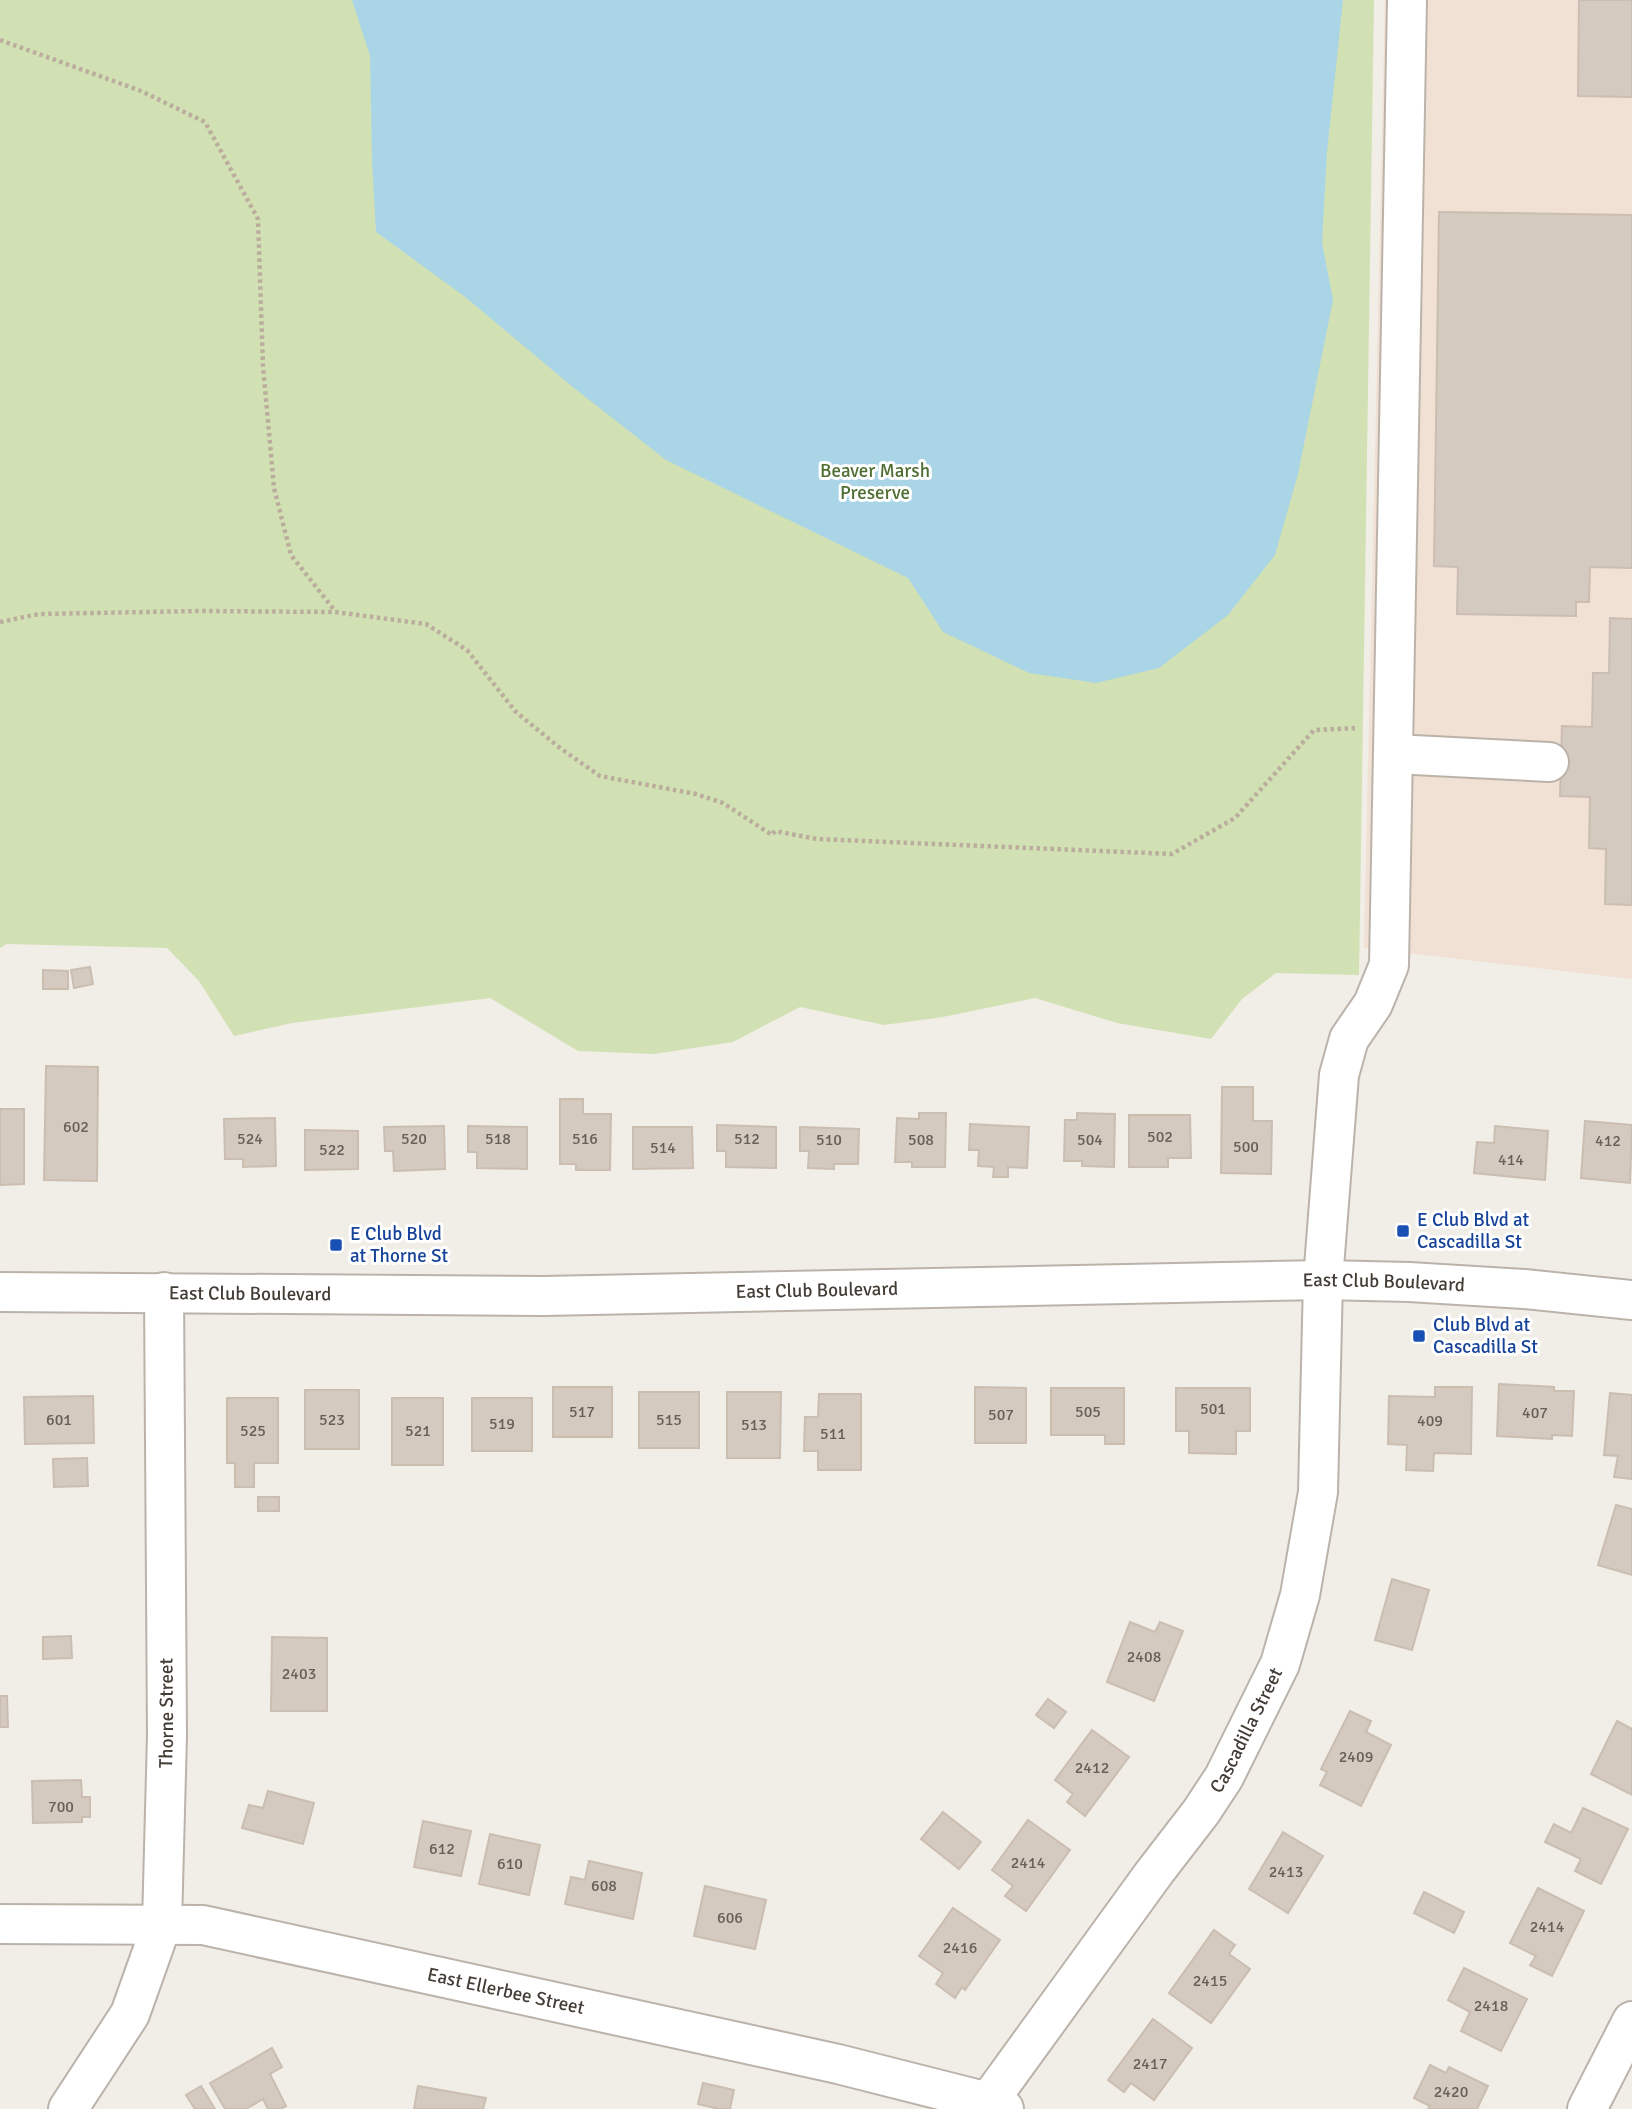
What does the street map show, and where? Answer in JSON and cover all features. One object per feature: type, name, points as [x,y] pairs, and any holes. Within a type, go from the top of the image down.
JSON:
[{"type":"street","name":"Cascadilla Street","points":[[992,2107],[1224,1777],[1280,1664],[1300,1595],[1318,1492],[1324,1280],[1339,1075],[1349,1039],[1373,1004],[1389,965],[1407,0]]},
{"type":"street","points":[[1394,754],[1549,762]]},
{"type":"street","name":"East Club Boulevard","points":[[0,1292],[543,1296],[1324,1280],[1524,1289],[1632,1300]]},
{"type":"street","name":"Thorne Street","points":[[68,2109],[130,2014],[162,1924],[167,1735],[164,1292]]},
{"type":"street","name":"East Ellerbee Street","points":[[0,1924],[203,1924],[838,2064],[992,2107]]},
{"type":"street","points":[[1587,2109],[1632,2021]]},
{"type":"path","points":[[0,40],[141,91],[205,122],[258,219],[263,366],[274,488],[292,555],[335,612]]},
{"type":"path","points":[[0,622],[39,614],[200,611],[335,612],[426,624],[467,650],[516,712],[600,776],[696,794],[723,803],[772,835],[775,831],[817,839],[1172,854],[1235,818],[1314,730],[1354,728]]},
{"type":"shaded area","points":[[1385,0],[1632,0],[1632,979],[1364,948]]},
{"type":"green space","name":"Beaver Marsh Preserve","points":[[0,0],[1374,0],[1359,975],[1276,973],[1242,999],[1211,1039],[1117,1023],[1035,998],[943,1017],[884,1025],[800,1007],[733,1042],[654,1054],[578,1051],[490,998],[292,1023],[234,1036],[199,981],[167,948],[7,944],[0,948]]},
{"type":"water","points":[[352,0],[1343,0],[1327,152],[1322,243],[1333,300],[1298,474],[1275,555],[1228,615],[1159,668],[1096,683],[1029,673],[943,632],[908,578],[666,460],[464,296],[376,232],[370,56]]},
{"type":"building","points":[[1579,0],[1632,0],[1632,97],[1578,96]]},
{"type":"building","points":[[1439,212],[1632,215],[1632,568],[1590,567],[1589,602],[1576,602],[1576,616],[1457,614],[1458,567],[1434,566]]},
{"type":"building","points":[[1610,618],[1632,619],[1632,905],[1605,904],[1606,849],[1589,848],[1590,797],[1560,796],[1562,726],[1592,727],[1593,673],[1609,673]]},
{"type":"building","points":[[90,967],[93,984],[74,988],[71,970]]},
{"type":"building","points":[[43,970],[68,971],[68,989],[43,989]]},
{"type":"building","points":[[46,1066],[98,1067],[97,1181],[44,1180]]},
{"type":"building","points":[[1222,1087],[1253,1087],[1253,1121],[1272,1121],[1271,1174],[1221,1173]]},
{"type":"building","points":[[560,1099],[583,1099],[583,1114],[611,1114],[610,1170],[576,1170],[576,1164],[560,1164]]},
{"type":"building","points":[[0,1109],[24,1109],[24,1184],[0,1185]]},
{"type":"building","points":[[919,1113],[946,1113],[945,1167],[912,1167],[912,1162],[895,1162],[897,1118],[919,1119]]},
{"type":"building","points":[[1077,1113],[1115,1114],[1114,1167],[1082,1166],[1082,1161],[1064,1161],[1065,1120],[1077,1120]]},
{"type":"building","points":[[1129,1115],[1190,1115],[1191,1158],[1168,1158],[1168,1167],[1129,1167]]},
{"type":"building","points":[[275,1118],[276,1166],[243,1167],[243,1159],[225,1159],[224,1119]]},
{"type":"building","points":[[1585,1121],[1632,1125],[1630,1183],[1581,1178]]},
{"type":"building","points":[[970,1124],[1029,1127],[1027,1168],[1008,1167],[1008,1177],[993,1177],[994,1167],[978,1166],[979,1150],[969,1150]]},
{"type":"building","points":[[717,1125],[776,1127],[776,1168],[726,1167],[726,1151],[717,1151]]},
{"type":"building","points":[[444,1126],[445,1169],[394,1171],[393,1151],[385,1151],[384,1127]]},
{"type":"building","points":[[468,1126],[527,1127],[527,1169],[477,1168],[477,1152],[468,1152]]},
{"type":"building","points":[[1495,1126],[1548,1131],[1545,1180],[1474,1173],[1477,1142],[1494,1143]]},
{"type":"building","points":[[633,1127],[692,1127],[693,1168],[633,1169]]},
{"type":"building","points":[[800,1127],[859,1129],[858,1164],[834,1164],[834,1169],[808,1168],[809,1151],[800,1151]]},
{"type":"building","points":[[305,1130],[358,1131],[358,1169],[305,1170]]},
{"type":"building","points":[[1499,1384],[1554,1387],[1554,1391],[1574,1391],[1572,1436],[1552,1435],[1552,1439],[1497,1436]]},
{"type":"building","points":[[553,1387],[612,1387],[612,1437],[553,1437]]},
{"type":"building","points":[[975,1387],[1026,1388],[1026,1443],[975,1443]]},
{"type":"building","points":[[1435,1387],[1472,1387],[1471,1454],[1434,1453],[1433,1471],[1406,1470],[1407,1445],[1388,1444],[1389,1396],[1435,1397]]},
{"type":"building","points":[[1051,1388],[1124,1388],[1124,1444],[1105,1444],[1105,1435],[1051,1435]]},
{"type":"building","points":[[1176,1388],[1250,1388],[1250,1431],[1236,1431],[1236,1454],[1189,1453],[1189,1431],[1176,1431]]},
{"type":"building","points":[[305,1390],[359,1390],[359,1449],[305,1449]]},
{"type":"building","points":[[639,1392],[699,1392],[699,1448],[639,1448]]},
{"type":"building","points":[[727,1392],[781,1392],[780,1458],[727,1458]]},
{"type":"building","points":[[1610,1393],[1632,1395],[1632,1479],[1614,1477],[1618,1456],[1604,1455]]},
{"type":"building","points":[[819,1394],[861,1394],[861,1470],[818,1470],[818,1451],[804,1451],[805,1417],[818,1417]]},
{"type":"building","points":[[93,1396],[94,1443],[25,1444],[24,1397]]},
{"type":"building","points":[[227,1398],[278,1398],[278,1463],[254,1463],[254,1487],[235,1487],[235,1463],[227,1463]]},
{"type":"building","points":[[392,1398],[443,1398],[443,1465],[392,1465]]},
{"type":"building","points":[[472,1398],[532,1398],[532,1451],[472,1451]]},
{"type":"building","points":[[87,1458],[88,1486],[54,1487],[53,1459]]},
{"type":"building","points":[[258,1497],[279,1497],[279,1511],[258,1511]]},
{"type":"building","points":[[1616,1505],[1632,1509],[1632,1575],[1598,1565]]},
{"type":"building","points":[[1392,1579],[1429,1590],[1412,1650],[1375,1640]]},
{"type":"building","points":[[1130,1622],[1155,1632],[1160,1622],[1183,1631],[1154,1701],[1107,1682]]},
{"type":"building","points":[[71,1636],[72,1658],[43,1659],[43,1637]]},
{"type":"building","points":[[272,1637],[327,1638],[327,1711],[271,1711]]},
{"type":"building","points":[[0,1696],[7,1696],[8,1727],[0,1727]]},
{"type":"building","points":[[1048,1699],[1066,1712],[1054,1728],[1036,1715]]},
{"type":"building","points":[[1350,1711],[1371,1721],[1366,1732],[1391,1745],[1361,1806],[1320,1785],[1327,1772],[1321,1769]]},
{"type":"building","points":[[1617,1721],[1632,1729],[1632,1795],[1591,1774]]},
{"type":"building","points":[[1092,1730],[1129,1757],[1085,1816],[1067,1802],[1073,1794],[1055,1780]]},
{"type":"building","points":[[81,1780],[82,1797],[90,1797],[90,1817],[82,1817],[82,1822],[33,1823],[32,1781]]},
{"type":"building","points":[[268,1791],[314,1803],[303,1844],[242,1828],[249,1805],[263,1808]]},
{"type":"building","points":[[1583,1808],[1628,1829],[1601,1884],[1575,1871],[1581,1859],[1545,1842],[1554,1824],[1571,1833]]},
{"type":"building","points":[[943,1812],[981,1842],[959,1869],[921,1839]]},
{"type":"building","points":[[1028,1820],[1070,1850],[1026,1911],[1005,1896],[1013,1886],[992,1870]]},
{"type":"building","points":[[423,1821],[471,1831],[461,1876],[414,1867]]},
{"type":"building","points":[[1283,1832],[1323,1856],[1288,1913],[1249,1889]]},
{"type":"building","points":[[490,1834],[540,1845],[529,1895],[479,1884]]},
{"type":"building","points":[[589,1861],[642,1873],[633,1919],[565,1904],[571,1877],[585,1880]]},
{"type":"building","points":[[705,1886],[766,1900],[755,1949],[694,1936]]},
{"type":"building","points":[[1538,1888],[1584,1911],[1552,1976],[1530,1965],[1536,1956],[1510,1943]]},
{"type":"building","points":[[1424,1892],[1464,1912],[1454,1933],[1414,1913]]},
{"type":"building","points":[[953,1908],[1000,1940],[965,1990],[962,1987],[955,1998],[936,1984],[943,1973],[919,1956]]},
{"type":"building","points":[[1214,1930],[1235,1945],[1229,1954],[1250,1969],[1211,2023],[1169,1993]]},
{"type":"building","points":[[1464,1968],[1527,1999],[1501,2051],[1461,2031],[1470,2012],[1448,2000]]},
{"type":"building","points":[[1153,2019],[1192,2048],[1154,2100],[1131,2083],[1124,2092],[1108,2080]]},
{"type":"building","points":[[272,2048],[282,2067],[270,2074],[286,2106],[281,2109],[268,2109],[263,2099],[246,2109],[225,2109],[210,2083]]},
{"type":"building","points":[[1430,2065],[1446,2073],[1449,2067],[1488,2086],[1477,2109],[1428,2109],[1430,2106],[1414,2098]]},
{"type":"building","points":[[703,2083],[734,2090],[730,2109],[698,2104]]},
{"type":"building","points":[[201,2086],[215,2109],[195,2109],[186,2095]]},
{"type":"building","points":[[418,2086],[486,2098],[483,2109],[414,2109]]},
{"type":"place","name":"E Club Blvd at Cascadilla St","points":[[1403,1231]]},
{"type":"place","name":"E Club Blvd at Thorne St","points":[[336,1245]]},
{"type":"place","name":"Club Blvd at Cascadilla St","points":[[1419,1336]]}]
